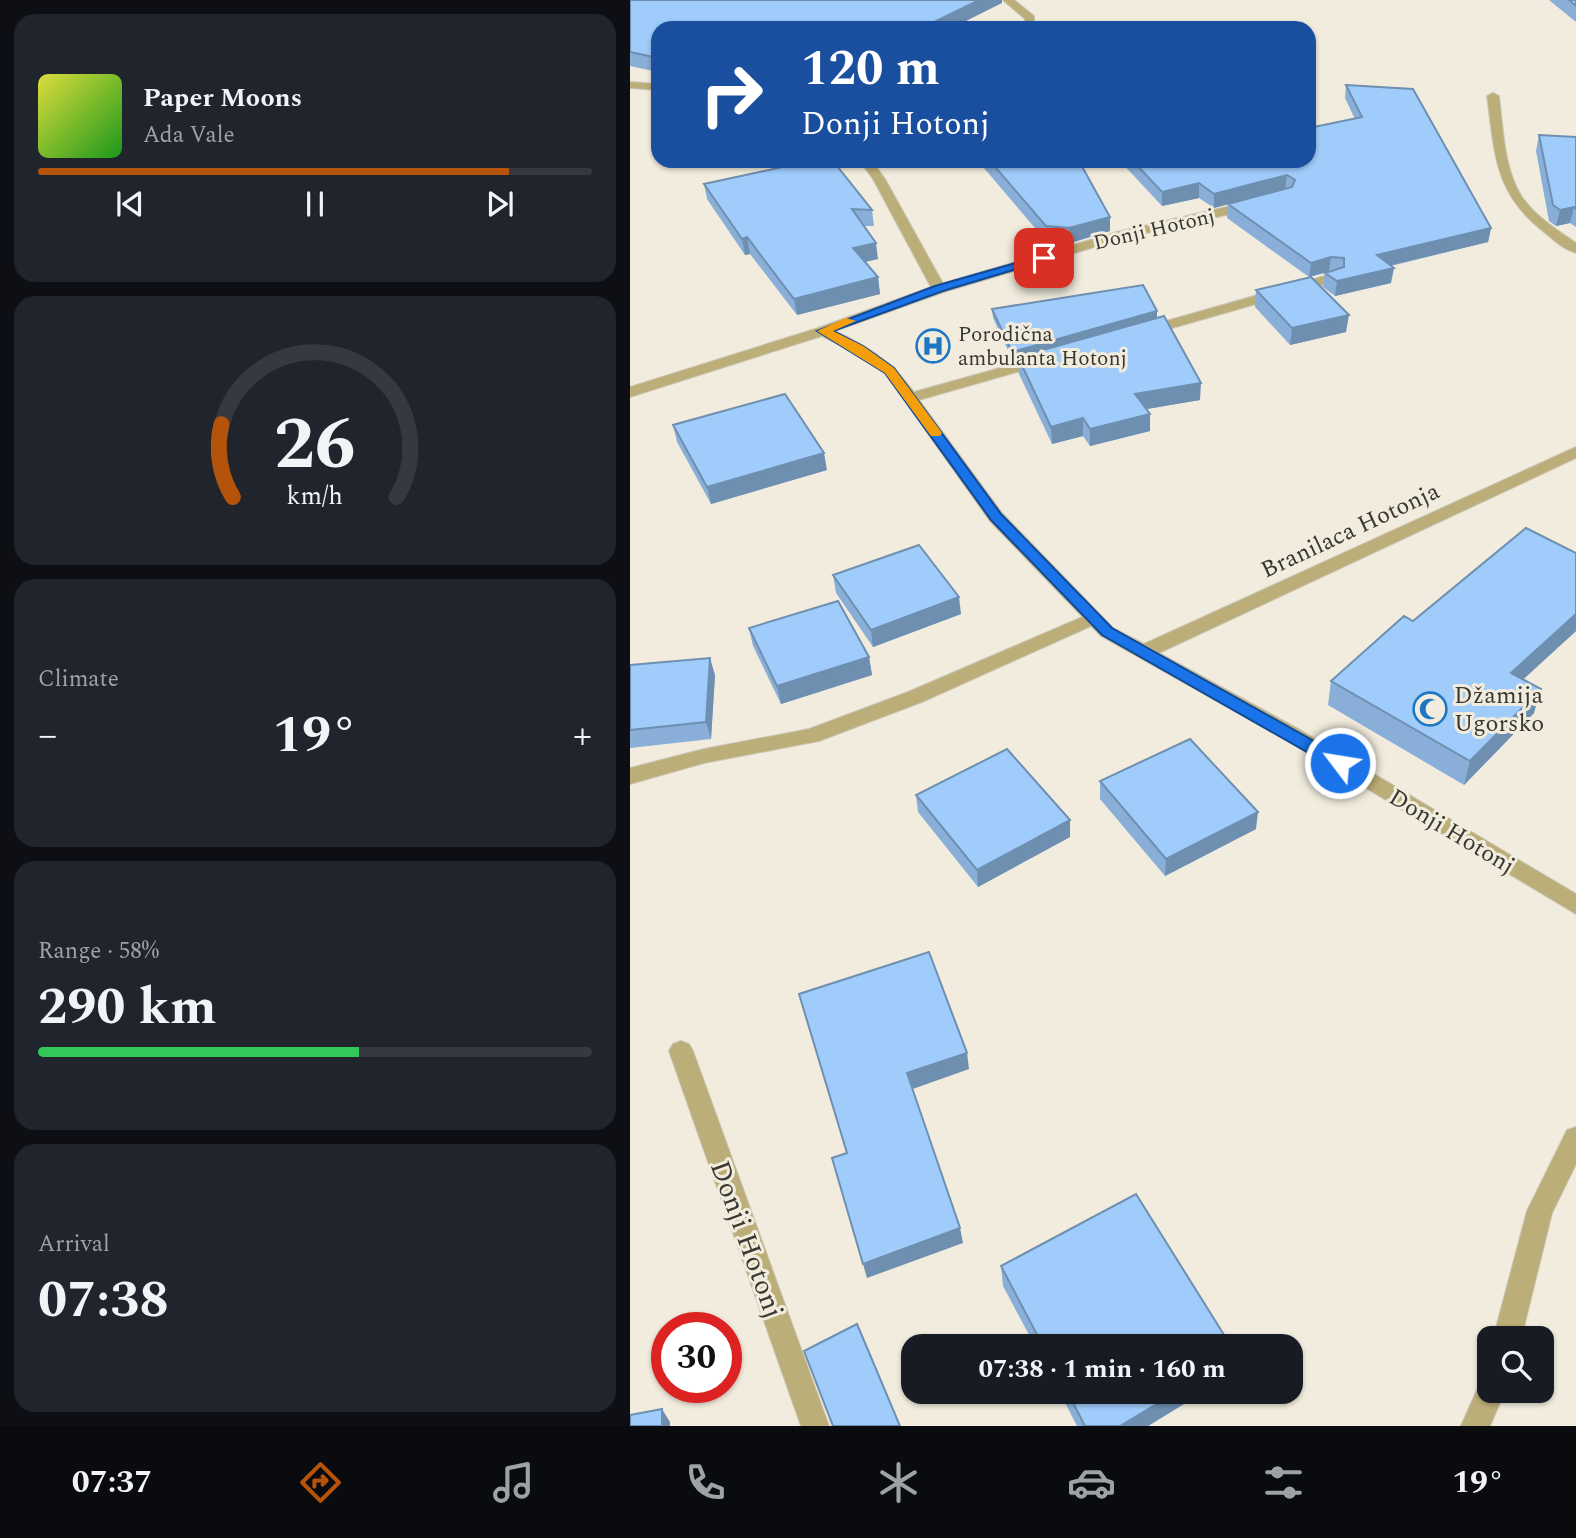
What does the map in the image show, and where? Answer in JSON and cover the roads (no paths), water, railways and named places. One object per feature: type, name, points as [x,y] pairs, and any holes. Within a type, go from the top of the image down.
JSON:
[{"type":"street","points":[[1009,0],[1030,18],[1030,21]]},
{"type":"street","points":[[630,85],[651,86]]},
{"type":"street","points":[[1493,96],[1501,152],[1517,199],[1547,229],[1576,249]]},
{"type":"street","points":[[871,168],[939,289]]},
{"type":"street","name":"Donji Hotonj","points":[[630,392],[823,331],[939,289],[1122,235],[1261,203]]},
{"type":"street","points":[[1123,338],[1335,277]]},
{"type":"street","name":"Donji Hotonj","points":[[823,331],[859,349],[890,370],[996,517],[1107,632],[1293,735],[1576,905]]},
{"type":"street","points":[[910,398],[1056,357]]},
{"type":"street","name":"Branilaca Hotonja","points":[[1144,652],[1576,452]]},
{"type":"street","points":[[630,776],[704,757],[812,736],[915,697],[1094,618]]},
{"type":"street","name":"Donji Hotonj","points":[[681,1051],[815,1426]]},
{"type":"street","points":[[1510,1326],[1539,1211],[1576,1138]]},
{"type":"street","points":[[1475,1426],[1486,1403]]},
{"type":"place","name":"Porodična ambulanta Hotonj","points":[[933,346]]},
{"type":"place","name":"Džamija Ugorsko","points":[[1430,709]]}]
